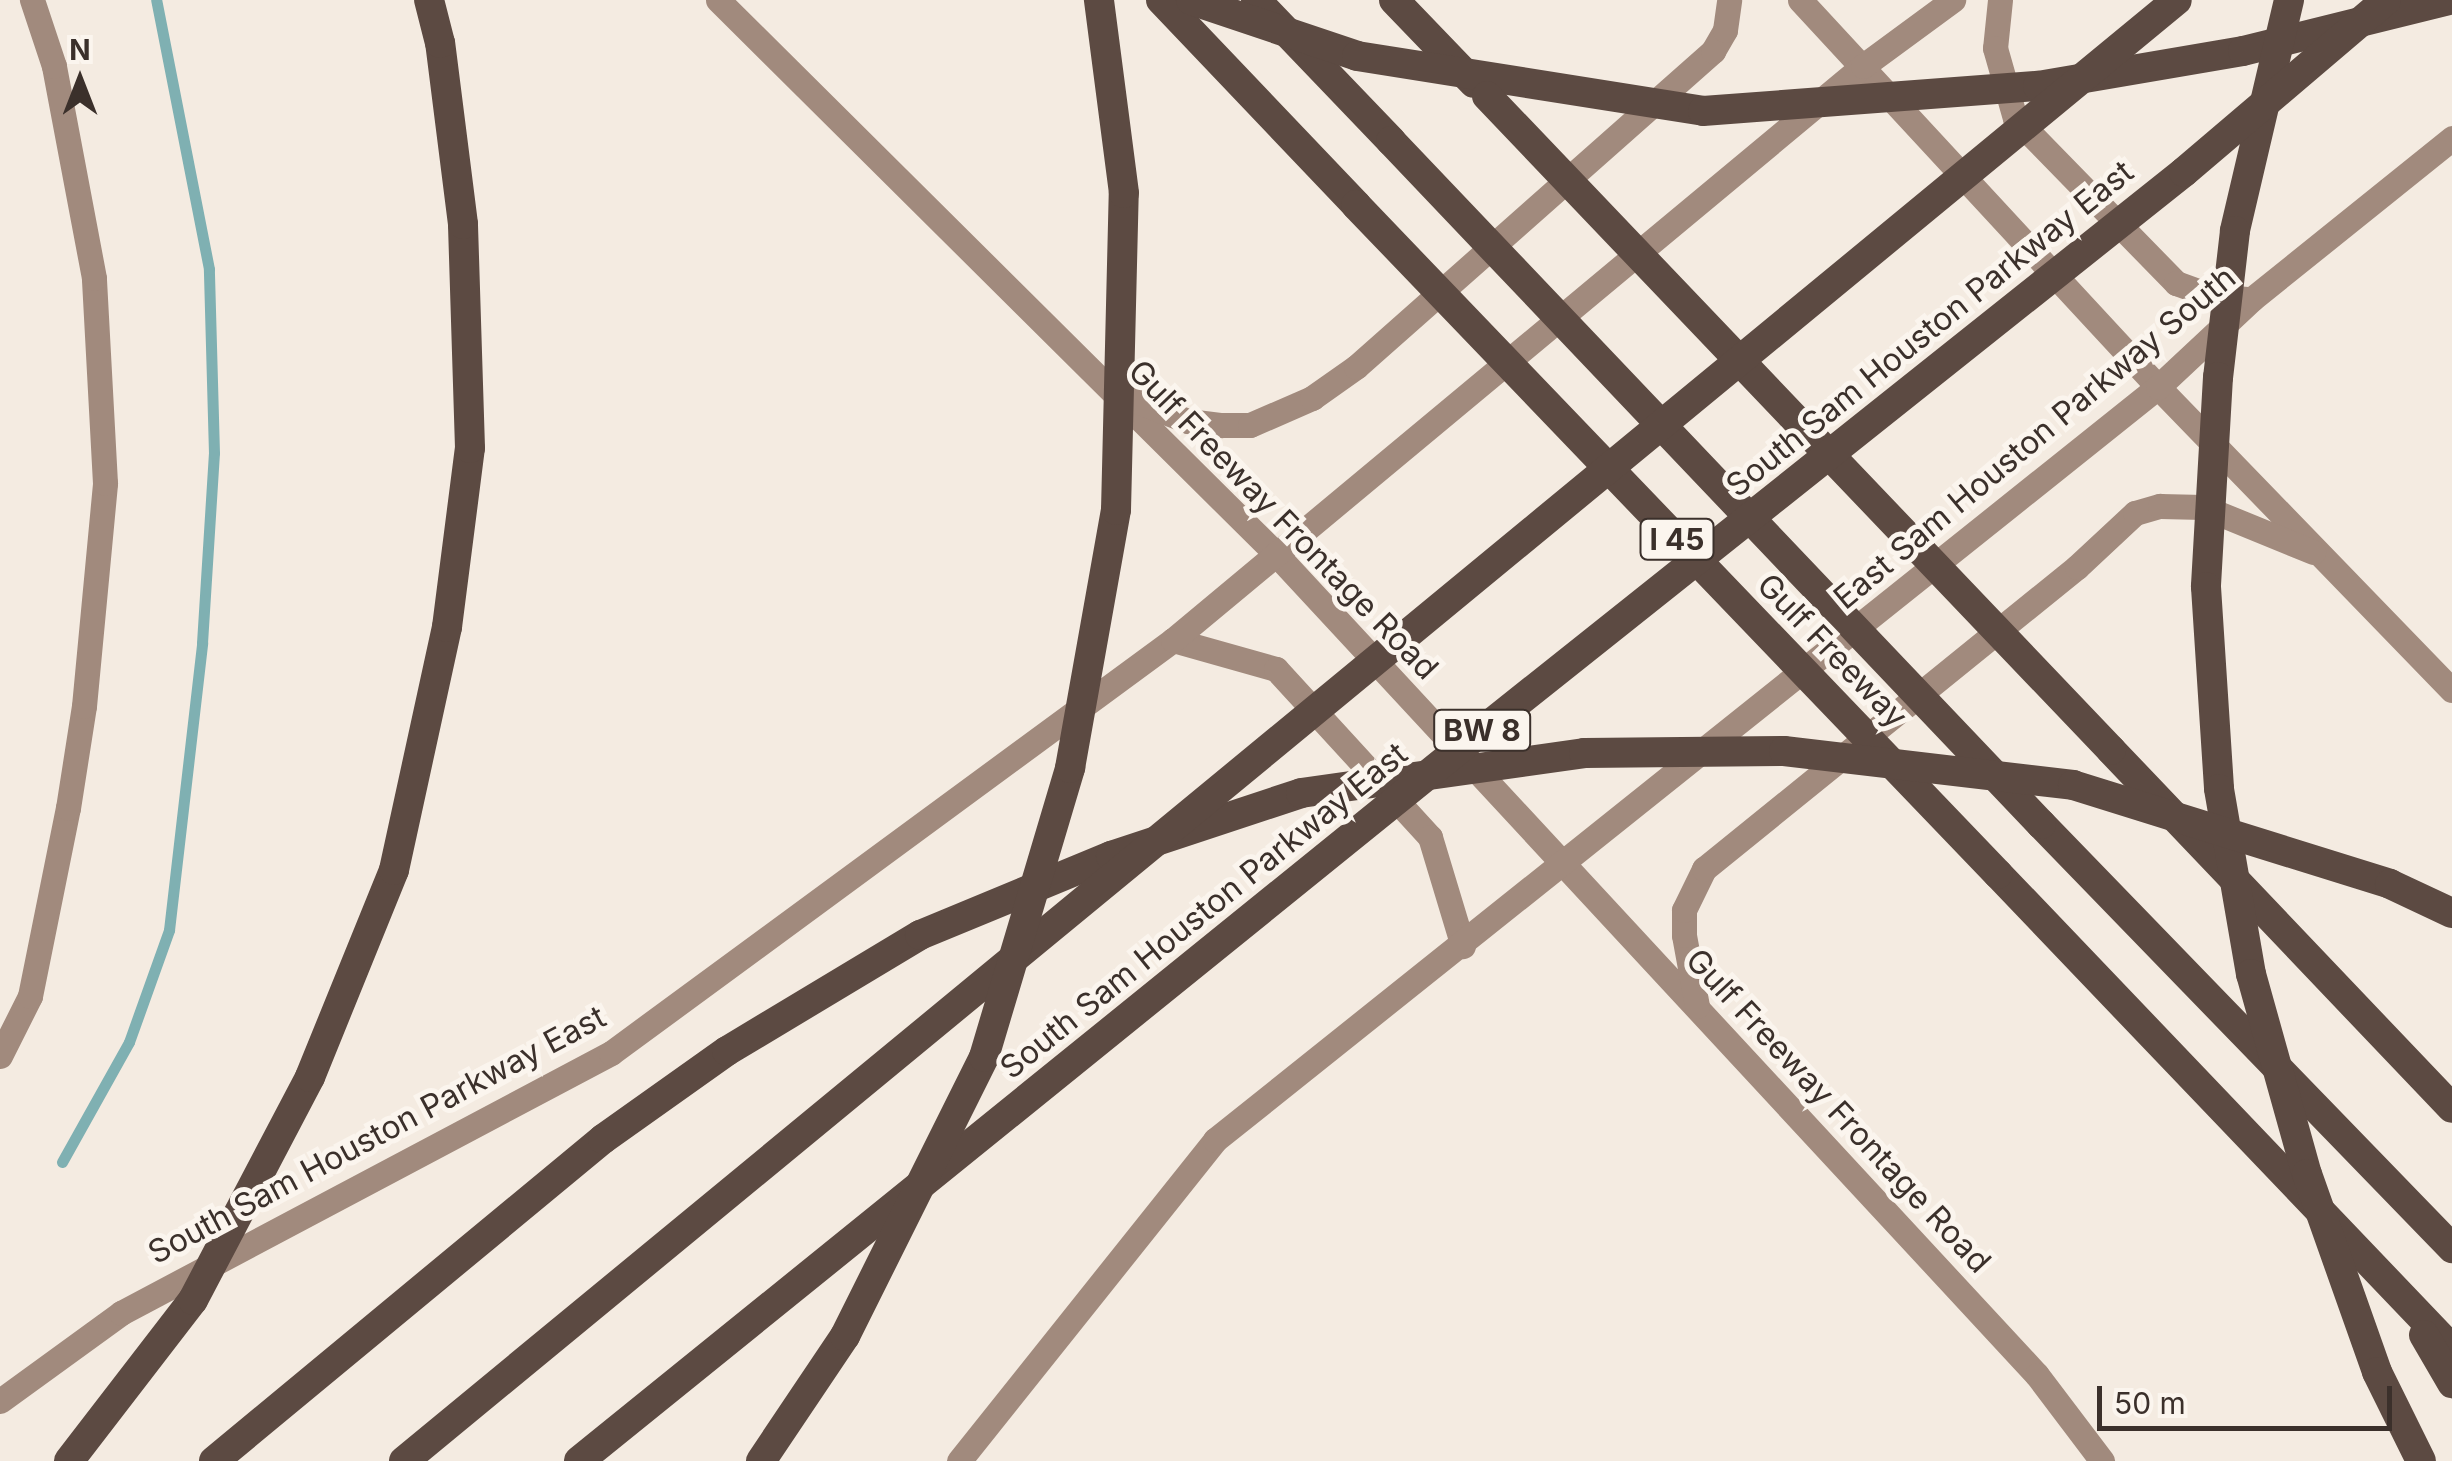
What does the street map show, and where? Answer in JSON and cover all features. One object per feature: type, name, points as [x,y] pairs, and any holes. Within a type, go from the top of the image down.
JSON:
[{"type":"highway","points":[[69,1461],[193,1300],[310,1077],[394,870],[447,627],[470,448],[463,224],[440,43],[429,0]]},
{"type":"highway","points":[[761,1461],[845,1336],[984,1056],[1070,768],[1116,510],[1124,193],[1099,0]]},
{"type":"highway","name":"Gulf Freeway","points":[[1161,0],[2452,1350]]},
{"type":"highway","points":[[1191,0],[1357,56],[1702,110],[2038,86],[2243,51],[2449,0]]},
{"type":"highway","name":"Gulf Freeway","points":[[1256,0],[2040,824],[2452,1248]]},
{"type":"highway","points":[[1394,0],[2452,1108]]},
{"type":"highway","points":[[404,1461],[2177,0]]},
{"type":"highway","points":[[2289,0],[2235,231],[2218,377],[2206,587],[2219,789],[2251,974],[2306,1174],[2377,1372],[2420,1461]]},
{"type":"highway","name":"South Sam Houston Parkway East","points":[[579,1461],[1478,734],[2184,172],[2386,0]]},
{"type":"highway","points":[[214,1461],[603,1139],[727,1051],[920,935],[1110,856],[1301,793],[1584,754],[1784,751],[2073,785],[2390,884],[2452,914]]},
{"type":"highway","points":[[2399,1294],[2452,1383]]},
{"type":"main road","points":[[0,1056],[30,996],[68,808],[84,706],[105,483],[94,278],[54,66],[32,0]]},
{"type":"main road","name":"Gulf Freeway Frontage Road","points":[[718,0],[1276,554],[2037,1375],[2102,1461]]},
{"type":"main road","points":[[1111,391],[1188,421],[1222,426],[1250,425],[1312,398],[1356,367],[1714,50],[1725,30],[1729,0]]},
{"type":"main road","points":[[1800,0],[2158,387],[2452,690]]},
{"type":"main road","points":[[1863,66],[1952,0]]},
{"type":"main road","points":[[2000,0],[1995,48],[2016,118],[2176,283],[2212,296],[2252,300]]},
{"type":"main road","name":"South Sam Houston Parkway East","points":[[0,1401],[121,1313],[610,1053],[1174,640],[1863,66]]},
{"type":"main road","name":"East Sam Houston Parkway South","points":[[1565,862],[2158,387],[2252,300],[2452,138]]},
{"type":"main road","points":[[1698,1006],[1684,935],[1684,910],[1704,869],[2076,567],[2135,513],[2160,506],[2203,506],[2322,556]]},
{"type":"main road","points":[[1174,640],[1276,668],[1430,837],[1463,946]]},
{"type":"main road","points":[[959,1461],[1215,1140],[1565,862]]},
{"type":"waterway","points":[[62,1162],[129,1042],[169,930],[202,643],[214,453],[209,269],[156,0]]}]
